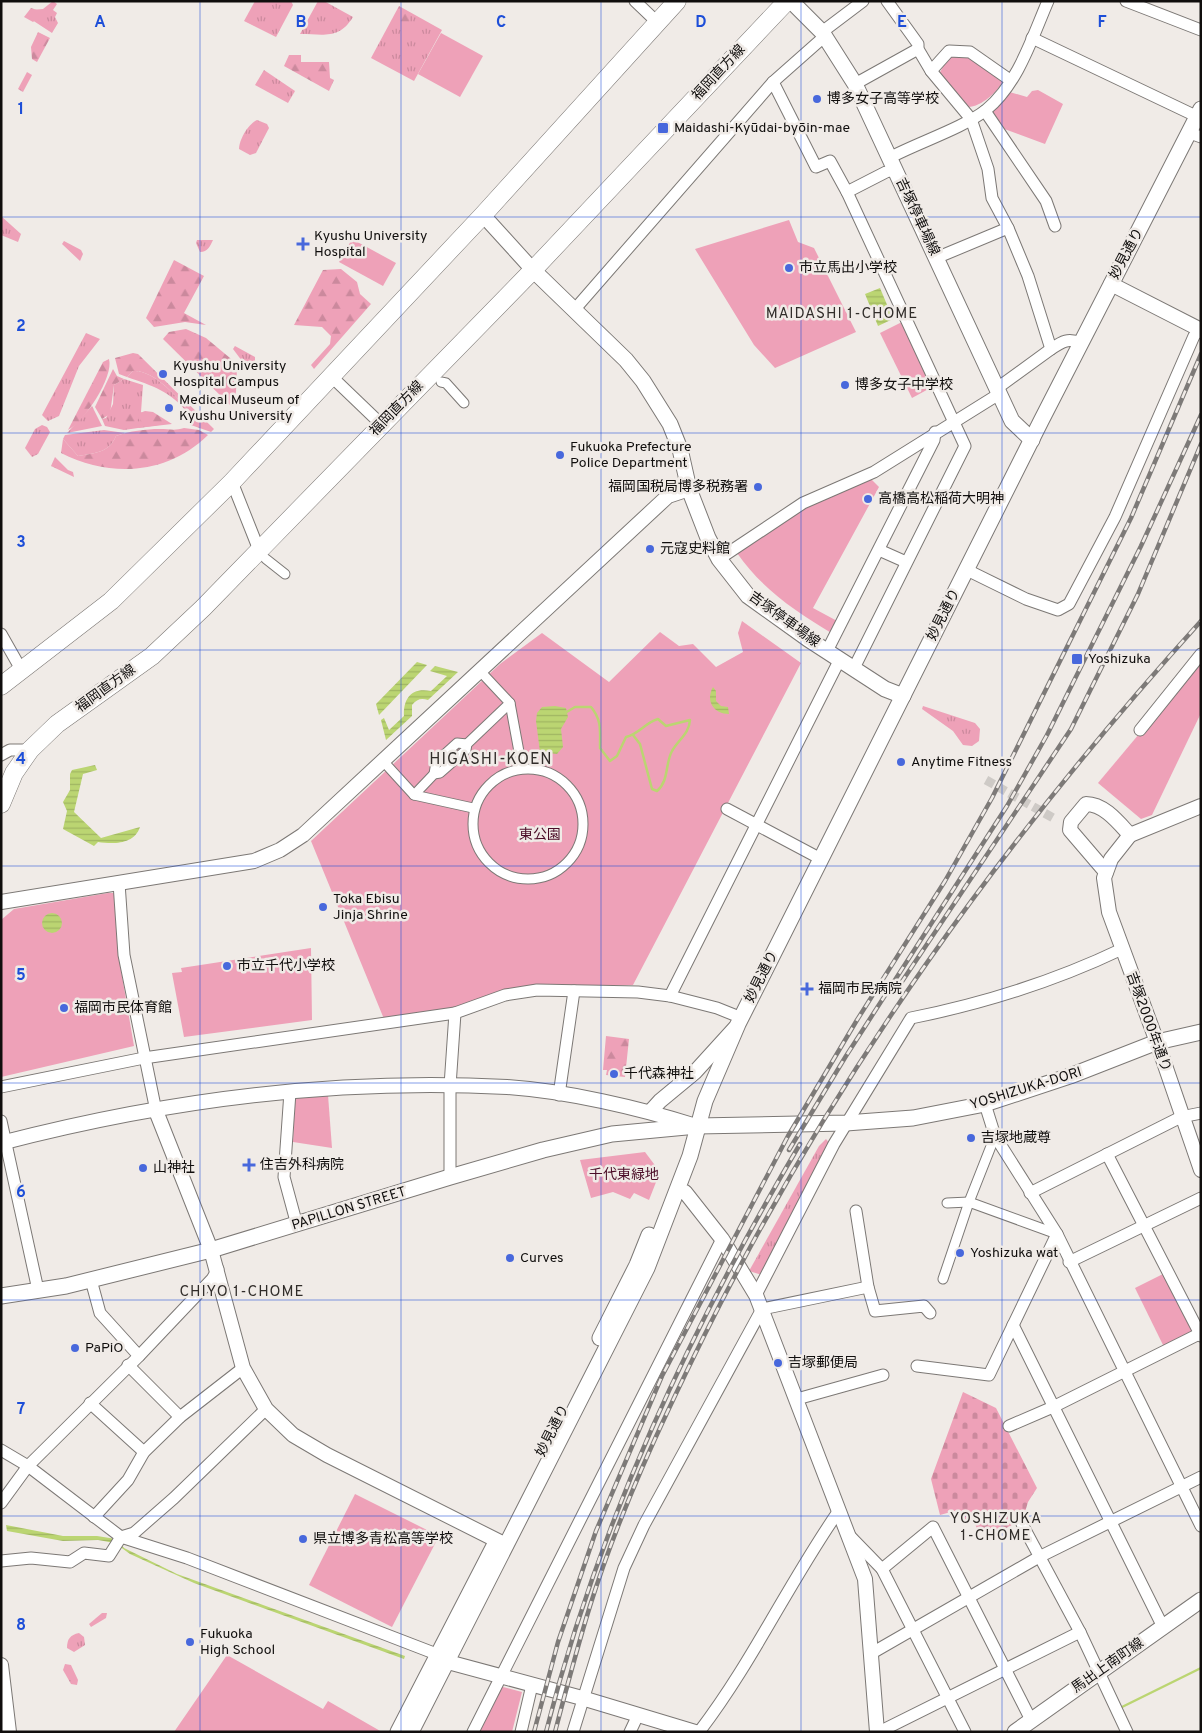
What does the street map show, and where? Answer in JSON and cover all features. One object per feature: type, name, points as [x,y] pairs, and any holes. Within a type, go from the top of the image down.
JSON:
[{"type":"main road","points":[[1,686],[111,601],[232,482],[332,378],[677,1]]},
{"type":"main road","name":"吉塚停車場線","points":[[789,1],[824,34],[855,84],[997,391],[1012,421],[1032,440]]},
{"type":"main road","name":"福岡直方線","points":[[1,804],[14,773],[30,750],[57,724],[152,656],[263,555],[382,425],[534,270],[789,1]]},
{"type":"main road","name":"妙見通り","points":[[411,1732],[443,1658],[647,1268],[690,1156],[706,1097],[740,1021],[1111,284],[1195,135],[1199,113]]},
{"type":"main road","name":"吉塚停車場線","points":[[534,270],[626,360],[643,381],[667,419],[680,449],[689,490],[719,559],[748,596],[885,689],[903,696]]},
{"type":"main road","name":"YOSHIZUKA-DORI","points":[[697,1126],[846,1122],[912,1118],[985,1104],[1070,1076],[1157,1042],[1201,1032]]},
{"type":"main road","name":"妙見通り","points":[[502,1543],[637,1264],[680,1157],[697,1126]]},
{"type":"main road","name":"PAPILLON STREET","points":[[1,1296],[91,1280],[211,1250],[543,1150],[612,1134],[697,1126]]},
{"type":"main road","name":"馬出上南町線","points":[[1015,1732],[1201,1600]]},
{"type":"main road","name":"妙見通り","points":[[398,1732],[443,1658]]},
{"type":"street","points":[[635,1],[658,23]]},
{"type":"street","points":[[575,309],[772,82],[863,1]]},
{"type":"street","points":[[887,1],[918,44],[918,49],[931,71],[971,119],[988,170],[992,198],[1008,228],[1028,276],[1051,349]]},
{"type":"street","points":[[847,192],[886,172],[892,164],[985,111],[998,99],[1010,80],[1014,78],[1048,1]]},
{"type":"street","points":[[1126,1],[1201,30]]},
{"type":"street","points":[[1032,38],[1199,113]]},
{"type":"street","points":[[855,84],[918,49]]},
{"type":"street","points":[[931,71],[949,51],[970,52],[1010,80]]},
{"type":"street","points":[[772,82],[816,168],[830,160],[847,192],[965,446],[854,668]]},
{"type":"street","points":[[985,111],[1046,201],[1055,226]]},
{"type":"street","points":[[483,214],[534,270]]},
{"type":"street","points":[[936,258],[1008,228]]},
{"type":"street","points":[[967,570],[1042,606],[1058,610],[1069,604],[1115,517],[1194,336],[1200,329],[1111,284]]},
{"type":"street","points":[[719,559],[803,503],[874,472],[997,391],[1063,340],[1071,339],[1081,343]]},
{"type":"street","points":[[332,378],[382,425]]},
{"type":"street","points":[[441,382],[446,383],[464,403]]},
{"type":"street","points":[[827,651],[934,440],[935,432]]},
{"type":"street","points":[[232,482],[263,555],[285,574]]},
{"type":"street","points":[[1,902],[254,861],[280,850],[303,835],[668,496],[689,490]]},
{"type":"street","points":[[879,550],[906,562]]},
{"type":"street","points":[[1,634],[22,671]]},
{"type":"street","points":[[1140,730],[1201,654]]},
{"type":"street","points":[[670,996],[758,825],[840,659]]},
{"type":"street","points":[[480,671],[510,703],[522,768]]},
{"type":"street","points":[[414,795],[434,774],[440,774],[466,750],[467,744],[510,703]]},
{"type":"street","points":[[1,756],[10,750],[30,750]]},
{"type":"street","points":[[383,761],[414,795],[473,808]]},
{"type":"street","points":[[522,768],[552,774],[568,784],[582,809],[584,828],[579,848],[568,864],[544,878],[525,880],[501,873],[486,861],[480,852],[473,834],[473,808],[484,790],[498,777],[522,768]]},
{"type":"street","points":[[1130,835],[1116,820],[1095,804],[1086,804],[1071,822],[1070,830],[1106,872],[1111,859],[1130,835],[1201,806]]},
{"type":"street","points":[[727,809],[821,859]]},
{"type":"street","name":"吉塚2000年通り","points":[[1106,872],[1105,894],[1109,912],[1157,1042],[1181,1117],[1201,1170]]},
{"type":"street","points":[[119,882],[124,955],[156,1111],[218,1269],[243,1368],[266,1409],[293,1435],[326,1455],[502,1543]]},
{"type":"street","points":[[756,1295],[846,1122],[911,1018],[992,1001],[1058,978],[1122,949]]},
{"type":"street","points":[[1,1087],[144,1058],[455,1013],[505,995],[537,990],[638,992],[670,996],[717,1008],[740,1021],[695,1072],[660,1100],[650,1112]]},
{"type":"street","points":[[559,1095],[574,991]]},
{"type":"street","points":[[450,1177],[450,1086],[455,1013]]},
{"type":"street","points":[[3,1143],[156,1111],[256,1094],[406,1084],[508,1088],[559,1095],[650,1112],[697,1126]]},
{"type":"street","points":[[290,1092],[284,1178],[297,1225]]},
{"type":"street","points":[[985,1104],[995,1136],[1057,1234],[1201,1526]]},
{"type":"street","points":[[1030,1193],[1181,1117],[1201,1113]]},
{"type":"street","points":[[1,1121],[3,1143],[38,1290]]},
{"type":"street","points":[[943,1279],[969,1202],[995,1136]]},
{"type":"street","points":[[1009,1426],[1053,1407],[1200,1334],[1107,1154]]},
{"type":"street","points":[[677,1192],[685,1192],[722,1239],[756,1295],[865,1579],[878,1732],[1080,1632]]},
{"type":"street","points":[[1070,1262],[1201,1198]]},
{"type":"street","points":[[947,1203],[969,1202],[1057,1234]]},
{"type":"street","points":[[856,1210],[868,1287],[875,1311],[924,1306],[930,1313]]},
{"type":"street","points":[[916,1366],[989,1375],[1057,1234]]},
{"type":"street","points":[[474,1732],[722,1239]]},
{"type":"street","points":[[1,1503],[28,1466],[139,1356],[212,1279],[218,1269]]},
{"type":"street","points":[[91,1280],[100,1312],[139,1356]]},
{"type":"street","points":[[573,1732],[582,1698],[624,1568],[644,1525],[762,1309],[868,1287]]},
{"type":"street","points":[[1013,1325],[1163,1627]]},
{"type":"street","points":[[128,1365],[180,1417]]},
{"type":"street","points":[[94,1517],[128,1480],[144,1452],[180,1417],[243,1368]]},
{"type":"street","points":[[797,1399],[883,1375]]},
{"type":"street","points":[[90,1403],[144,1452]]},
{"type":"street","points":[[1,1561],[31,1558],[70,1562],[84,1553],[109,1556],[121,1537],[134,1533],[174,1498],[266,1409]]},
{"type":"street","points":[[1,1450],[28,1466],[121,1537],[187,1558],[443,1658],[695,1732]]},
{"type":"street","points":[[872,1653],[1038,1557],[1201,1477]]},
{"type":"street","points":[[699,1732],[728,1694],[813,1548],[838,1512]]},
{"type":"street","points":[[1022,1524],[1038,1557],[1080,1632],[1127,1732]]},
{"type":"street","points":[[882,1569],[934,1527],[1031,1720]]},
{"type":"street","points":[[847,1532],[882,1569],[965,1732]]},
{"type":"street","points":[[1,1665],[9,1732]]},
{"type":"street","points":[[521,1732],[532,1684]]},
{"type":"street","points":[[630,1732],[638,1715]]},
{"type":"green space","points":[[53,1],[57,4],[53,10],[57,13],[55,17],[58,23],[52,33],[26,16],[30,10],[43,9]]},
{"type":"green space","points":[[255,1],[291,1],[293,5],[276,37],[244,21]]},
{"type":"green space","points":[[318,1],[324,1],[353,17],[342,29],[330,34],[300,34]]},
{"type":"green space","points":[[399,6],[442,30],[414,81],[371,58]]},
{"type":"green space","points":[[31,8],[40,11],[39,17],[33,22],[24,17]]},
{"type":"green space","points":[[402,12],[407,14],[409,19],[407,24],[402,26],[397,24],[395,19],[397,14]]},
{"type":"green space","points":[[38,32],[50,38],[37,62],[32,59],[31,47]]},
{"type":"green space","points":[[441,33],[483,56],[460,97],[418,74]]},
{"type":"green space","points":[[950,54],[969,55],[1004,79],[1002,84],[984,101],[968,107],[939,74]]},
{"type":"green space","points":[[289,55],[301,55],[301,62],[329,62],[330,78],[334,80],[329,91],[284,66]]},
{"type":"green space","points":[[264,70],[295,91],[288,103],[255,85]]},
{"type":"green space","points":[[27,72],[32,75],[23,92],[18,89]]},
{"type":"green space","points":[[1038,90],[1063,104],[1045,144],[999,127],[991,110],[1006,91],[1027,97],[1032,91]]},
{"type":"green space","points":[[257,120],[267,124],[269,128],[256,153],[250,155],[239,149],[239,145],[247,129]]},
{"type":"green space","points":[[1,216],[21,234],[18,242],[1,235]]},
{"type":"green space","points":[[789,220],[798,242],[814,248],[856,332],[775,368],[754,345],[695,249]]},
{"type":"green space","points":[[352,239],[396,263],[383,286],[339,262]]},
{"type":"green space","points":[[197,240],[213,240],[207,250],[200,252],[196,243]]},
{"type":"green space","points":[[64,241],[81,250],[83,254],[80,261],[62,244]]},
{"type":"green space","points":[[174,260],[204,276],[184,313],[206,325],[185,322],[154,327],[146,318]]},
{"type":"green space","points":[[341,269],[357,282],[360,294],[371,304],[314,369],[311,365],[330,344],[331,336],[322,327],[294,325],[323,270]]},
{"type":"green space","points":[[904,321],[934,386],[912,398],[880,333]]},
{"type":"green space","points":[[186,329],[206,338],[230,358],[237,367],[236,392],[231,406],[163,339],[169,332]]},
{"type":"green space","points":[[86,333],[100,339],[79,366],[59,416],[48,421],[42,415]]},
{"type":"green space","points":[[235,346],[255,357],[255,361],[250,364],[242,361],[233,349]]},
{"type":"green space","points":[[133,353],[138,354],[214,429],[211,432],[188,424],[190,413],[157,379],[141,372],[133,371],[127,377],[119,374],[115,358]]},
{"type":"green space","points":[[109,359],[107,377],[96,398],[82,418],[68,430],[103,362]]},
{"type":"green space","points":[[113,369],[117,376],[124,379],[114,385],[110,414],[102,419],[95,407]]},
{"type":"green space","points":[[133,371],[149,375],[165,386],[190,413],[188,424],[189,414],[182,406],[161,390],[127,377]]},
{"type":"green space","points":[[124,379],[143,385],[141,412],[159,425],[124,430],[105,426],[102,419],[106,418],[113,404],[114,385]]},
{"type":"green space","points":[[92,406],[102,426],[67,433]]},
{"type":"green space","points":[[145,411],[153,412],[172,424],[138,428],[143,424],[140,419],[140,413]]},
{"type":"green space","points":[[125,412],[136,414],[139,418],[134,425],[124,428],[118,425],[119,416]]},
{"type":"green space","points":[[42,425],[47,427],[50,432],[38,454],[32,457],[25,448],[35,429]]},
{"type":"green space","points":[[184,428],[199,430],[208,435],[192,448],[175,458],[157,465],[119,469],[80,461],[61,453],[63,439],[78,456],[101,451],[110,446],[116,436],[127,433],[149,429],[175,430]]},
{"type":"green space","points":[[104,430],[125,433],[116,436],[110,446],[101,451],[78,456],[63,439],[65,435]]},
{"type":"green space","points":[[55,457],[68,470],[73,472],[74,477],[51,466]]},
{"type":"green space","points":[[871,479],[879,487],[813,608],[839,622],[833,634],[805,617],[768,588],[757,578],[737,553],[806,507]]},
{"type":"green space","name":"東公園","points":[[742,621],[801,663],[633,985],[536,987],[445,1012],[384,1019],[311,841],[500,664],[542,633],[609,682],[660,632],[679,646],[693,644],[716,667],[743,652],[738,633]]},
{"type":"green space","points":[[1201,660],[1201,713],[1152,815],[1141,819],[1098,783]]},
{"type":"green space","points":[[923,706],[975,723],[980,729],[979,741],[972,746],[963,745],[953,731],[922,709]]},
{"type":"green space","name":"福岡市民体育館","points":[[114,893],[121,970],[134,1046],[1,1077],[1,920],[14,909]]},
{"type":"green space","points":[[311,948],[312,1020],[184,1037],[172,973],[182,972],[181,968]]},
{"type":"green space","points":[[606,1036],[629,1039],[625,1077],[606,1075],[607,1070],[603,1070]]},
{"type":"green space","points":[[328,1095],[332,1148],[293,1142],[295,1098]]},
{"type":"green space","points":[[826,1139],[830,1144],[762,1275],[749,1271],[819,1146]]},
{"type":"green space","name":"千代東緑地","points":[[645,1152],[660,1172],[649,1200],[634,1193],[630,1199],[613,1192],[591,1198],[580,1160]]},
{"type":"green space","points":[[1165,1273],[1194,1332],[1164,1347],[1135,1288]]},
{"type":"green space","points":[[963,1392],[996,1408],[1037,1488],[1028,1502],[1023,1519],[999,1532],[1000,1537],[989,1541],[984,1529],[978,1531],[973,1519],[963,1522],[958,1510],[940,1515],[931,1479]]},
{"type":"green space","points":[[355,1494],[439,1536],[392,1627],[309,1585]]},
{"type":"green space","points":[[102,1613],[107,1613],[106,1618],[91,1627],[89,1624]]},
{"type":"green space","points":[[79,1633],[84,1637],[85,1645],[74,1652],[67,1648],[68,1642],[71,1636]]},
{"type":"green space","points":[[227,1655],[323,1709],[328,1701],[382,1732],[174,1732]]},
{"type":"green space","points":[[65,1664],[71,1665],[78,1680],[77,1685],[71,1684],[63,1670]]},
{"type":"green space","points":[[499,1686],[522,1692],[512,1732],[479,1732]]},
{"type":"shaded area","points":[[880,288],[893,319],[878,326],[865,294]]},
{"type":"shaded area","points":[[417,662],[427,665],[379,715],[376,704]]},
{"type":"shaded area","points":[[435,666],[458,672],[428,700],[423,699],[414,703],[412,705],[412,716],[386,740],[381,720],[384,718],[389,730],[404,716],[405,704],[410,695],[424,690],[431,691],[447,676],[430,671]]},
{"type":"shaded area","points":[[713,687],[716,691],[716,701],[721,706],[728,707],[729,714],[719,712],[712,706],[710,697]]},
{"type":"shaded area","points":[[555,706],[566,708],[568,717],[561,729],[563,747],[557,754],[540,752],[536,721],[537,713],[542,707]]},
{"type":"shaded area","points":[[95,765],[97,770],[83,774],[74,812],[101,838],[140,827],[137,833],[128,840],[116,843],[98,842],[94,846],[63,829],[67,811],[63,802],[70,790],[70,774],[72,770]]},
{"type":"shaded area","points":[[48,913],[56,913],[62,919],[62,927],[56,933],[48,933],[42,927],[42,919]]},
{"type":"shaded area","points":[[6,1525],[63,1536],[97,1536],[116,1539],[124,1548],[177,1574],[405,1656],[404,1659],[194,1583],[130,1554],[115,1543],[98,1540],[63,1541],[7,1531]]},
{"type":"waterway","points":[[565,713],[575,707],[591,707],[599,721],[600,748],[610,761],[617,756],[626,737],[650,723],[658,719],[666,726],[690,720],[686,733],[672,751],[665,777],[657,791],[652,789],[640,744],[633,735]]},
{"type":"waterway","points":[[1122,1707],[1201,1668]]},
{"type":"tunnel","points":[[986,780],[1055,819]]},
{"type":"railway","points":[[534,1732],[558,1642],[596,1531],[662,1376],[788,1136],[857,1020],[945,881],[992,798],[1131,518],[1201,354]]},
{"type":"railway","points":[[789,1150],[846,1056],[1007,806],[1047,735],[1141,546],[1201,415]]},
{"type":"railway","points":[[901,983],[1071,729],[1138,594],[1201,444]]},
{"type":"railway","points":[[555,1732],[576,1653],[601,1571],[627,1503],[704,1336],[755,1239],[809,1144],[867,1052],[928,962],[992,874],[1128,704],[1201,621]]},
{"type":"railway","points":[[546,1732],[568,1654],[593,1578],[621,1503],[652,1429],[685,1356],[721,1285],[800,1144]]},
{"type":"place","name":"博多女子高等学校","points":[[817,99]]},
{"type":"place","name":"Maidashi-Kyūdai-byōin-mae","points":[[663,128]]},
{"type":"place","name":"Kyushu University Hospital","points":[[303,244]]},
{"type":"place","name":"市立馬出小学校","points":[[789,268]]},
{"type":"place","name":"Kyushu University Hospital Campus","points":[[163,374]]},
{"type":"place","name":"博多女子中学校","points":[[845,385]]},
{"type":"place","name":"Medical Museum of Kyushu University","points":[[169,408]]},
{"type":"place","name":"Fukuoka Prefecture Police Department","points":[[560,455]]},
{"type":"place","name":"福岡国税局博多税務署","points":[[758,487]]},
{"type":"place","name":"高橋高松稲荷大明神","points":[[868,499]]},
{"type":"place","name":"元寇史料館","points":[[650,549]]},
{"type":"place","name":"Yoshizuka","points":[[1077,659]]},
{"type":"place","name":"Anytime Fitness","points":[[901,762]]},
{"type":"place","name":"Toka Ebisu Jinja Shrine","points":[[323,907]]},
{"type":"place","name":"市立千代小学校","points":[[227,966]]},
{"type":"place","name":"福岡市民病院","points":[[807,989]]},
{"type":"place","name":"福岡市民体育館","points":[[64,1008]]},
{"type":"place","name":"千代森神社","points":[[614,1074]]},
{"type":"place","name":"吉塚地蔵尊","points":[[971,1138]]},
{"type":"place","name":"住吉外科病院","points":[[249,1165]]},
{"type":"place","name":"山神社","points":[[143,1168]]},
{"type":"place","name":"Yoshizuka wat","points":[[960,1253]]},
{"type":"place","name":"Curves","points":[[510,1258]]},
{"type":"place","name":"PaPiO","points":[[75,1348]]},
{"type":"place","name":"吉塚郵便局","points":[[778,1363]]},
{"type":"place","name":"県立博多青松高等学校","points":[[303,1539]]},
{"type":"place","name":"Fukuoka High School","points":[[190,1642]]},
{"type":"district","name":"MAIDASHI 1-CHOME","points":[[842,314]]},
{"type":"district","name":"HIGASHI-KOEN","points":[[491,760]]},
{"type":"district","name":"CHIYO 1-CHOME","points":[[242,1292]]},
{"type":"district","name":"YOSHIZUKA 1-CHOME","points":[[996,1528]]}]
